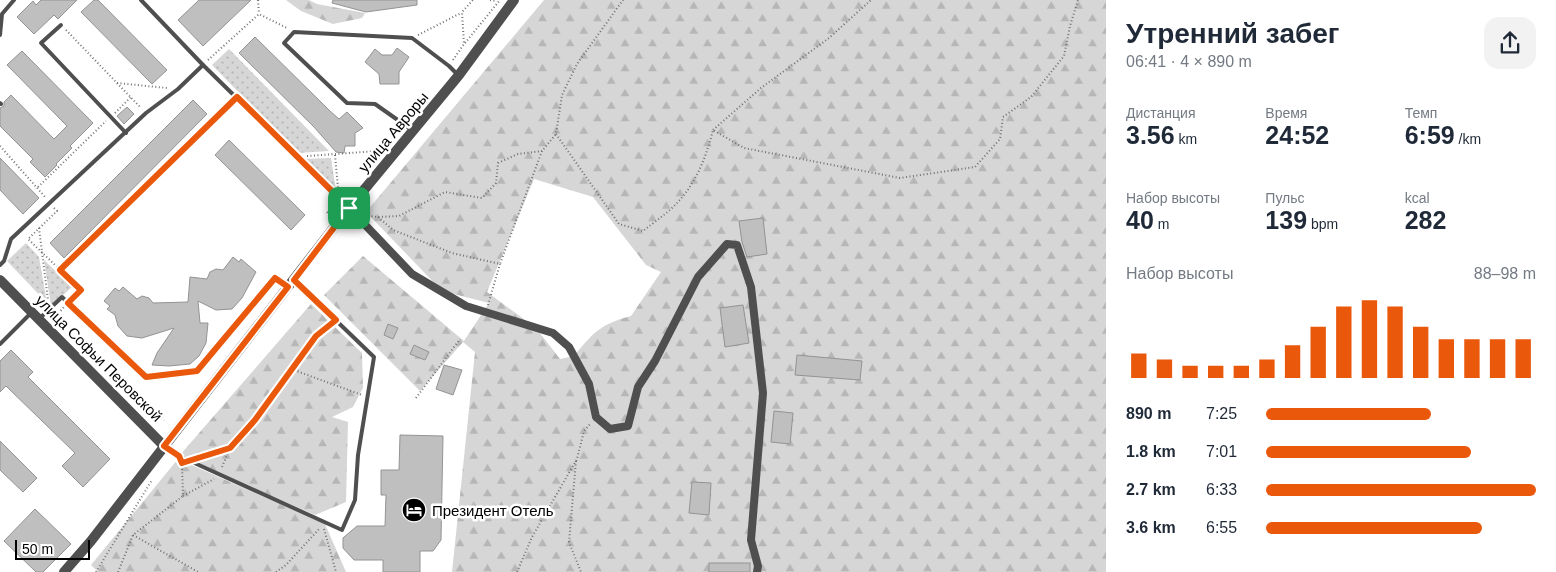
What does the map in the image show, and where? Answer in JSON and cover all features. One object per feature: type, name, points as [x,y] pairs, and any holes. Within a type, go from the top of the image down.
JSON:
[{"type":"street","name":"улица Авроры","points":[[64,572],[91,541],[349,208],[459,76],[514,0]]},
{"type":"street","points":[[349,208],[412,274],[466,306],[553,333],[569,347],[589,384],[596,417],[610,429],[628,426],[638,387],[655,361],[698,278],[727,244],[737,245],[751,287],[763,393],[751,540],[758,566],[757,572]]},
{"type":"street","name":"улица Софьи Перовской","points":[[0,280],[164,446]]},
{"type":"lane","points":[[0,34],[2,14],[14,0]]},
{"type":"lane","points":[[141,0],[203,65],[349,208]]},
{"type":"lane","points":[[61,25],[40,43],[126,133]]},
{"type":"lane","points":[[414,131],[374,104],[347,103],[284,43],[294,32],[412,38],[459,76]]},
{"type":"lane","points":[[0,265],[4,261],[11,239],[146,113],[178,89],[203,65]]},
{"type":"lane","points":[[0,344],[35,316],[50,309],[62,297],[146,377],[197,371],[275,278],[291,283],[336,320],[374,357],[366,397]]},
{"type":"lane","name":"улица Софьи Перовской","points":[[164,446],[188,460],[342,530],[355,500],[358,455],[366,397]]},
{"type":"path","points":[[258,0],[259,14]]},
{"type":"path","points":[[412,38],[462,12],[473,0]]},
{"type":"path","points":[[490,0],[499,1]]},
{"type":"path","points":[[487,312],[500,264],[542,151],[556,134],[562,95],[577,64],[624,0]]},
{"type":"path","points":[[556,134],[619,224],[643,230],[674,206],[694,182],[713,130],[761,88],[830,38],[871,0]]},
{"type":"path","points":[[713,130],[744,148],[900,178],[975,167],[1000,139],[1003,117],[1031,97],[1064,56],[1078,0]]},
{"type":"path","points":[[449,66],[464,44],[499,1]]},
{"type":"path","points":[[462,12],[464,44]]},
{"type":"path","points":[[203,65],[259,14]]},
{"type":"path","points":[[259,14],[294,32]]},
{"type":"path","points":[[61,25],[146,113]]},
{"type":"path","points":[[117,83],[178,89]]},
{"type":"path","points":[[38,187],[131,97]]},
{"type":"path","points":[[60,270],[237,97]]},
{"type":"path","points":[[0,146],[38,187],[57,211],[28,239],[81,290],[56,316]]},
{"type":"path","points":[[298,157],[378,151]]},
{"type":"path","points":[[500,264],[452,253],[393,230],[378,218],[399,216],[445,192],[482,198],[496,183],[498,163],[518,154],[542,151]]},
{"type":"path","points":[[335,154],[338,198]]},
{"type":"path","points":[[40,228],[50,309]]},
{"type":"path","points":[[118,572],[133,535],[183,496],[182,463],[230,448],[255,420],[316,336],[336,320]]},
{"type":"path","points":[[416,398],[460,339]]},
{"type":"path","points":[[291,369],[366,397]]},
{"type":"path","points":[[151,408],[164,420]]},
{"type":"path","points":[[581,572],[569,542],[577,459],[584,431],[596,417]]},
{"type":"path","points":[[517,572],[532,537],[577,459]]},
{"type":"path","points":[[208,474],[216,478]]},
{"type":"path","points":[[96,572],[152,479]]},
{"type":"path","points":[[276,572],[286,565],[322,525],[336,572]]},
{"type":"path","points":[[133,535],[198,572]]},
{"type":"green space","points":[[286,0],[309,0],[317,4],[365,13],[362,18],[333,24],[301,11]]},
{"type":"green space","points":[[544,0],[1106,0],[1106,572],[452,572],[475,352],[463,342],[420,391],[324,295],[363,256],[464,341],[489,303],[442,291],[366,212]],"holes":[[[534,179],[593,197],[646,265],[661,272],[631,316],[604,326],[592,335],[574,356],[560,359],[536,328],[487,292]]]},
{"type":"green space","points":[[229,49],[329,151],[298,153],[212,65]]},
{"type":"green space","points":[[331,158],[336,191],[303,159]]},
{"type":"green space","points":[[26,243],[39,257],[47,303],[7,261]]},
{"type":"green space","points":[[44,260],[72,287],[51,306]]},
{"type":"green space","points":[[311,304],[362,353],[363,388],[353,407],[332,417],[348,422],[346,502],[315,515],[180,455]]},
{"type":"green space","points":[[178,459],[325,524],[346,572],[98,572],[91,565]]},
{"type":"building","points":[[41,0],[77,0],[58,19],[54,15],[34,34],[17,17],[33,1],[36,5]]},
{"type":"building","points":[[94,0],[98,0],[167,70],[152,84],[81,12]]},
{"type":"building","points":[[199,0],[251,0],[203,46],[178,20]]},
{"type":"building","points":[[333,0],[417,0],[417,5],[366,12],[332,3]]},
{"type":"building","points":[[255,37],[339,119],[347,112],[363,128],[355,133],[355,146],[345,146],[344,153],[336,152],[314,127],[239,53]]},
{"type":"building","points":[[397,48],[409,57],[399,72],[399,84],[380,84],[379,74],[365,62],[375,49],[382,55],[392,55]]},
{"type":"building","points":[[22,51],[93,123],[70,146],[72,148],[45,177],[30,162],[33,159],[0,126],[0,108],[4,106],[4,102],[11,95],[54,139],[67,126],[7,65]]},
{"type":"building","points":[[193,100],[207,114],[64,258],[50,243]]},
{"type":"building","points":[[127,107],[134,114],[124,124],[117,116]]},
{"type":"building","points":[[229,140],[305,215],[291,230],[215,155]]},
{"type":"building","points":[[0,158],[39,198],[23,214],[0,190]]},
{"type":"building","points":[[763,218],[767,254],[747,257],[742,242],[739,221]]},
{"type":"building","points":[[233,257],[239,262],[241,259],[256,272],[242,298],[232,309],[216,310],[198,301],[200,323],[208,323],[206,343],[199,356],[190,364],[152,365],[157,353],[174,328],[142,338],[127,336],[118,326],[115,315],[107,309],[110,306],[104,301],[115,288],[119,291],[123,287],[137,299],[142,296],[149,298],[153,303],[188,302],[190,277],[207,279],[210,272],[216,269],[223,270]]},
{"type":"building","points":[[743,305],[749,343],[725,347],[720,308]]},
{"type":"building","points":[[388,324],[398,328],[393,339],[384,335]]},
{"type":"building","points":[[414,345],[429,352],[425,360],[410,354]]},
{"type":"building","points":[[11,350],[33,372],[28,377],[110,459],[83,487],[62,466],[75,453],[6,386],[0,392],[0,361]]},
{"type":"building","points":[[797,355],[862,361],[860,380],[795,375]]},
{"type":"building","points":[[444,365],[462,370],[453,395],[436,389]]},
{"type":"building","points":[[774,411],[793,413],[790,444],[771,442]]},
{"type":"building","name":"Президент Отель","points":[[400,435],[443,436],[441,540],[433,551],[420,551],[420,572],[383,572],[383,560],[354,560],[343,548],[343,538],[357,526],[385,526],[386,495],[381,495],[381,470],[399,470]]},
{"type":"building","points":[[0,441],[37,478],[23,492],[0,470]]},
{"type":"building","points":[[692,482],[711,483],[709,515],[689,513]]},
{"type":"building","points":[[35,509],[71,544],[43,572],[36,572],[4,541]]},
{"type":"building","points":[[709,563],[750,563],[750,572],[709,572]]},
{"type":"place","name":"Президент Отель","points":[[414,510]]},
{"type":"route","points":[[237,97],[349,208],[294,280],[336,320],[316,336],[255,420],[230,448],[182,463],[179,456],[164,446],[288,287],[275,278],[197,371],[186,374],[146,377],[68,303],[81,290],[60,270],[237,97]]}]
